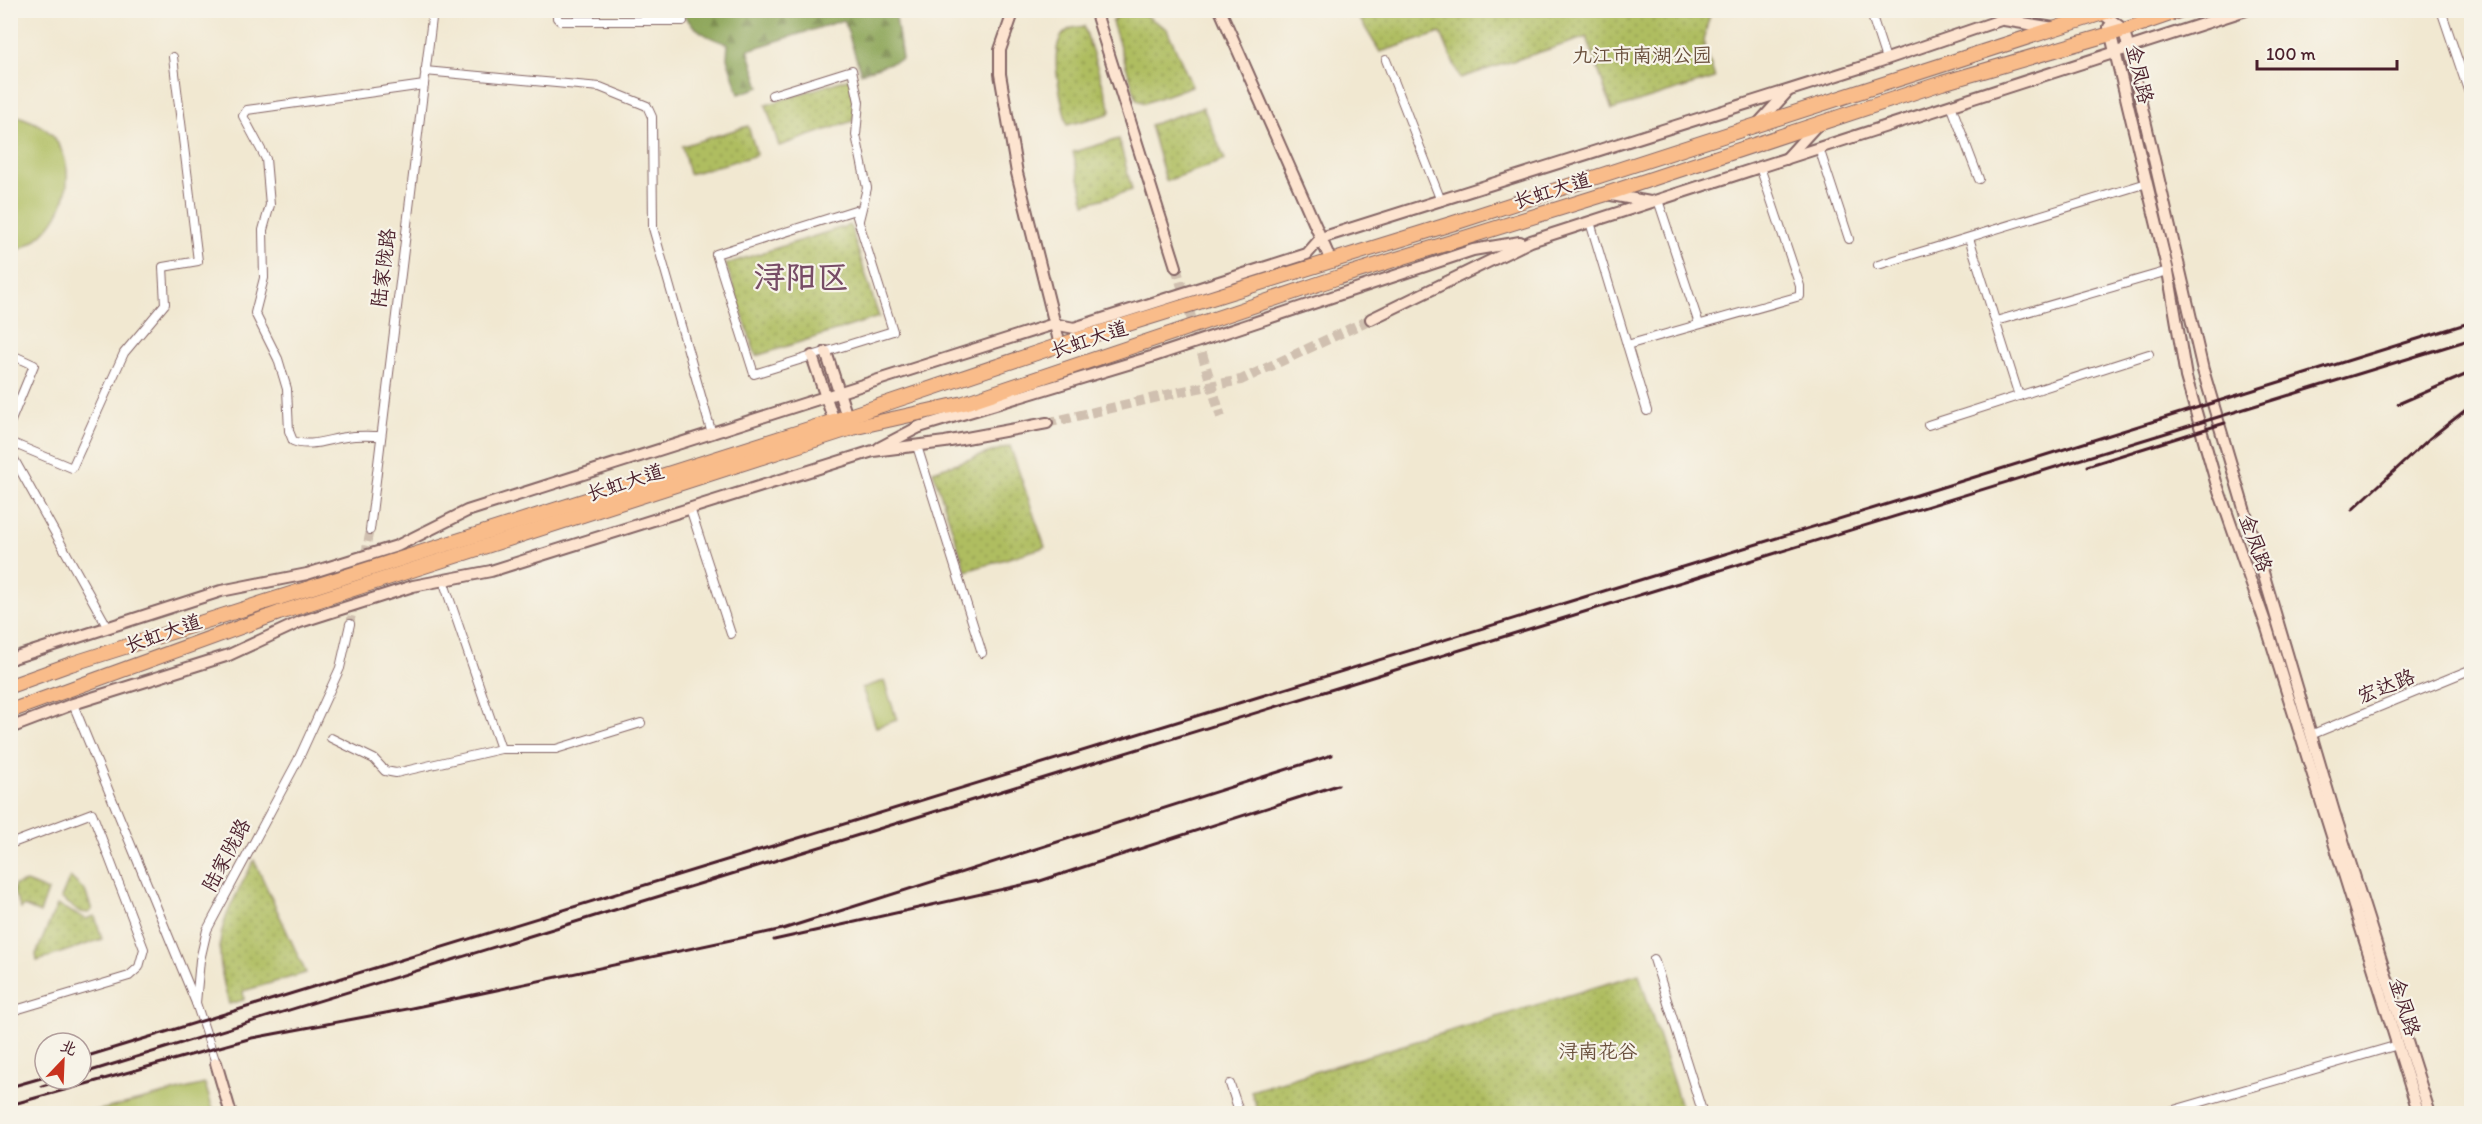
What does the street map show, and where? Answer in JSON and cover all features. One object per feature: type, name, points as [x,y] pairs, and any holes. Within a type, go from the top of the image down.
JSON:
[{"type":"highway","name":"长虹大道","points":[[10,686],[71,664],[843,425],[964,403],[1339,277],[1606,194],[1942,82],[2118,32],[2182,10]]},
{"type":"highway","name":"长虹大道","points":[[10,711],[128,666],[279,613],[843,425],[1060,345],[1756,126],[2105,12]]},
{"type":"street","name":"陆家陇路","points":[[370,530],[433,10]]},
{"type":"street","points":[[557,10],[556,18],[560,21],[683,21]]},
{"type":"street","points":[[660,10],[661,21]]},
{"type":"street","points":[[1014,10],[1000,50],[1000,74],[1017,173],[1060,345]]},
{"type":"street","points":[[1095,10],[1176,267]]},
{"type":"street","points":[[1220,10],[1331,261]]},
{"type":"street","points":[[1870,10],[1886,59]]},
{"type":"street","points":[[10,659],[221,591],[307,574],[397,546],[467,511],[1054,324],[1074,328],[1307,254],[1322,238],[1886,59],[2030,10]]},
{"type":"street","points":[[1371,319],[1531,241],[2246,10]]},
{"type":"street","points":[[2441,10],[2472,102]]},
{"type":"street","name":"金凤路","points":[[2105,12],[2128,48],[2203,370],[2313,734],[2334,812],[2430,1113]]},
{"type":"street","points":[[2002,20],[2054,28]]},
{"type":"street","name":"金凤路","points":[[2118,32],[2117,52],[2168,271],[2186,377],[2216,482],[2266,625],[2419,1113]]},
{"type":"street","points":[[10,442],[72,468],[124,353],[165,304],[163,267],[198,261],[173,57]]},
{"type":"street","points":[[1386,60],[1441,201]]},
{"type":"street","points":[[772,95],[852,70],[859,102],[856,135],[867,188],[858,221]]},
{"type":"street","points":[[425,71],[600,87],[647,106],[652,117],[653,228],[712,434]]},
{"type":"street","points":[[381,436],[348,436],[300,444],[293,441],[289,430],[287,389],[278,359],[255,313],[264,278],[263,230],[270,205],[266,159],[258,139],[243,116],[248,110],[424,85]]},
{"type":"street","points":[[1756,126],[1788,90]]},
{"type":"street","points":[[1951,105],[1979,179]]},
{"type":"street","points":[[1786,159],[1816,125]]},
{"type":"street","points":[[1819,148],[1849,239]]},
{"type":"street","points":[[1627,345],[1800,296],[1800,286],[1760,167]]},
{"type":"street","points":[[1878,265],[2147,183]]},
{"type":"street","points":[[1606,194],[1655,201]]},
{"type":"street","points":[[1655,201],[1700,324]]},
{"type":"street","points":[[855,210],[893,331],[826,352],[754,374],[716,254],[855,210]]},
{"type":"street","points":[[1590,222],[1647,411]]},
{"type":"street","points":[[1969,238],[2019,396]]},
{"type":"street","points":[[916,428],[1151,357],[1473,250],[1531,241]]},
{"type":"street","points":[[1996,321],[2168,271]]},
{"type":"street","points":[[826,352],[840,393],[843,425]]},
{"type":"street","points":[[10,354],[34,365],[10,423]]},
{"type":"street","points":[[1928,425],[2149,354]]},
{"type":"street","points":[[812,356],[826,398],[843,425]]},
{"type":"street","points":[[873,451],[964,403]]},
{"type":"street","points":[[10,728],[73,704],[229,655],[300,622],[413,586],[491,571],[873,451],[917,446],[1047,423]]},
{"type":"street","points":[[917,446],[982,653]]},
{"type":"street","points":[[10,452],[108,628]]},
{"type":"street","points":[[690,508],[731,634]]},
{"type":"street","points":[[443,580],[501,749]]},
{"type":"street","name":"陆家陇路","points":[[231,1113],[196,1003],[200,960],[207,930],[298,760],[340,668],[350,624]]},
{"type":"street","name":"宏达路","points":[[2313,734],[2472,669]]},
{"type":"street","points":[[73,704],[196,1003]]},
{"type":"street","points":[[332,738],[374,759],[385,771],[396,773],[501,749],[556,749],[641,723]]},
{"type":"street","points":[[10,844],[92,813],[144,949],[139,967],[129,976],[12,1011],[10,1006]]},
{"type":"street","points":[[1654,960],[1703,1113]]},
{"type":"street","points":[[2160,1113],[2398,1045]]},
{"type":"street","points":[[1230,1084],[1240,1113]]},
{"type":"green space","points":[[681,11],[895,11],[902,59],[861,73],[844,20],[748,50],[760,87],[739,94],[727,58],[728,44],[701,32]]},
{"type":"green space","name":"九江市南湖公园","points":[[1355,11],[1711,11],[1703,41],[1715,78],[1612,110],[1587,37],[1460,78],[1441,33],[1380,52]]},
{"type":"green space","points":[[1140,12],[1167,29],[1192,86],[1145,103],[1137,100],[1112,22],[1121,13]]},
{"type":"green space","points":[[1084,26],[1111,110],[1108,114],[1067,125],[1057,73],[1058,46],[1062,36],[1070,29]]},
{"type":"green space","points":[[850,78],[855,105],[853,121],[779,146],[766,105]]},
{"type":"green space","points":[[1203,107],[1225,160],[1166,181],[1150,125]]},
{"type":"green space","points":[[11,113],[37,124],[51,134],[65,158],[67,172],[64,198],[52,223],[33,242],[12,252]]},
{"type":"green space","points":[[748,126],[757,155],[689,174],[682,146]]},
{"type":"green space","points":[[1119,139],[1132,190],[1085,204],[1073,152]]},
{"type":"green space","points":[[850,225],[879,317],[756,356],[726,264]]},
{"type":"green space","points":[[1010,446],[1045,547],[966,571],[933,471]]},
{"type":"green space","points":[[884,681],[897,720],[876,727],[862,688]]},
{"type":"green space","points":[[254,860],[306,973],[243,991],[244,1000],[229,1004],[220,961],[222,929]]},
{"type":"green space","points":[[70,877],[85,891],[92,910],[88,913],[80,912],[61,898]]},
{"type":"green space","points":[[26,882],[48,891],[40,913],[24,906],[21,909],[13,891],[15,885]]},
{"type":"green space","points":[[57,905],[86,919],[95,916],[102,939],[37,961],[36,954]]},
{"type":"green space","name":"浔南花谷","points":[[1639,974],[1683,1113],[1259,1113],[1251,1091]]},
{"type":"green space","points":[[205,1084],[214,1113],[88,1113]]},
{"type":"tunnel","points":[[1176,267],[1221,417]]},
{"type":"tunnel","points":[[1047,423],[1241,380],[1371,319]]},
{"type":"tunnel","points":[[350,624],[370,530]]},
{"type":"railway","points":[[93,1054],[1917,495],[2472,322]]},
{"type":"railway","points":[[93,1070],[2472,339]]},
{"type":"railway","points":[[2398,404],[2472,372]]},
{"type":"railway","points":[[2352,510],[2429,439],[2472,405]]},
{"type":"railway","points":[[2087,466],[2225,423]]},
{"type":"railway","points":[[10,1105],[252,1038],[407,1009],[783,929],[1332,755]]},
{"type":"railway","points":[[774,940],[1040,881],[1338,785]]},
{"type":"railway","points":[[10,1087],[33,1080]]},
{"type":"district","name":"浔阳区","points":[[801,277]]}]
